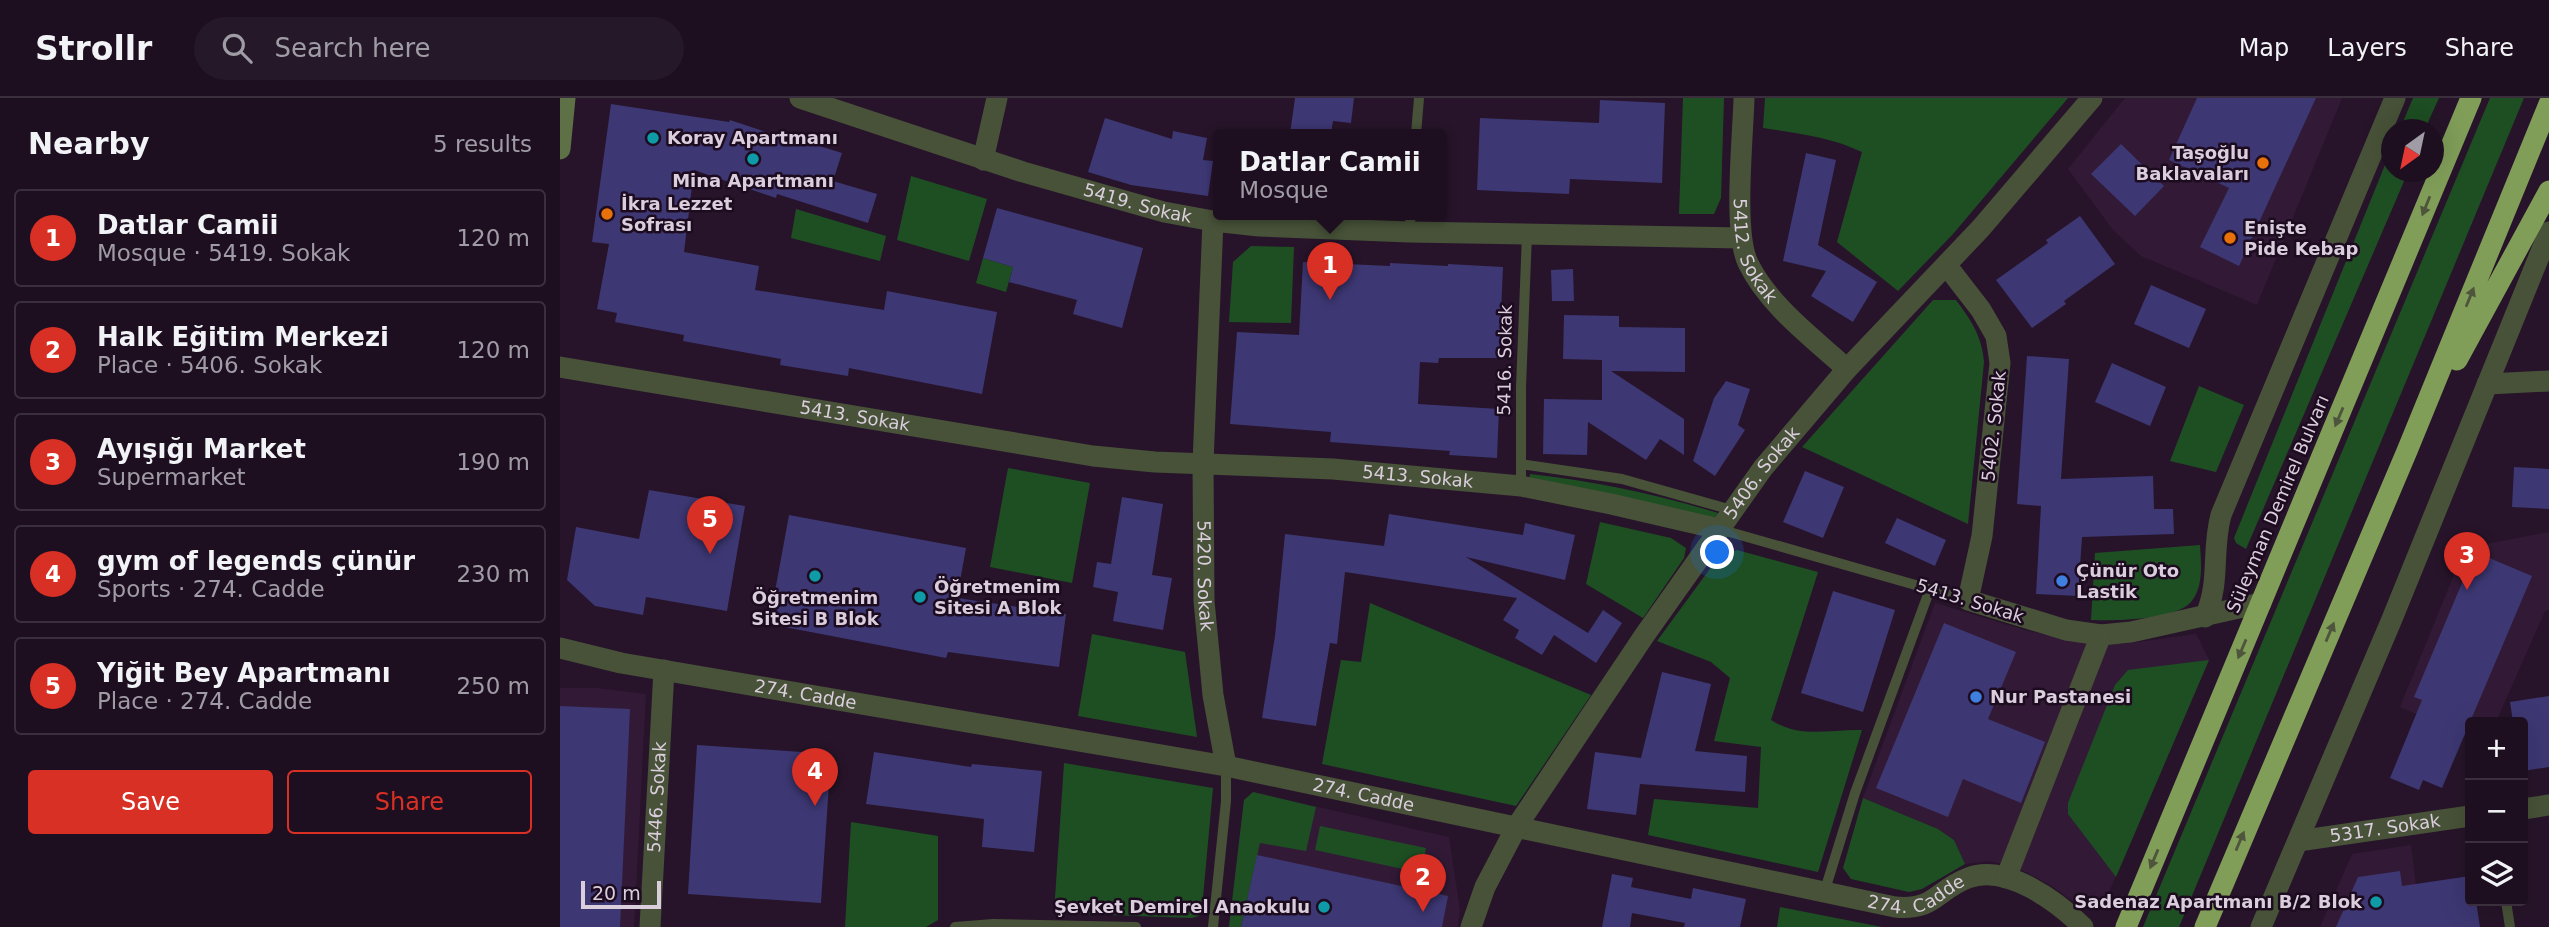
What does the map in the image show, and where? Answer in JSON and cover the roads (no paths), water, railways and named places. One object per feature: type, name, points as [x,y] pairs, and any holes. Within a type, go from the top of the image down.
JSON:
[{"type":"highway","name":"Süleyman Demirel Bulvarı","points":[[2126,927],[2471,98]]},
{"type":"highway","points":[[2205,927],[2407,451],[2549,104]]},
{"type":"highway","points":[[2407,451],[2549,191]]},
{"type":"street","points":[[560,149],[565,98]]},
{"type":"street","name":"5419. Sokak","points":[[800,98],[983,160],[1115,199],[1213,221],[1259,226],[1410,223],[1527,234],[1741,238]]},
{"type":"street","points":[[983,160],[997,98]]},
{"type":"street","name":"5412. Sokak","points":[[1744,98],[1741,238],[1748,262],[1761,284],[1790,317],[1847,369]]},
{"type":"street","name":"5406. Sokak","points":[[1471,927],[1489,878],[1517,826],[1718,529],[1770,459],[1847,369],[1947,266],[2092,98]]},
{"type":"street","points":[[2205,617],[2215,587],[2215,548],[2221,516],[2395,98]]},
{"type":"street","name":"5420. Sokak","points":[[1213,221],[1203,463],[1203,601],[1213,695],[1226,766]]},
{"type":"street","points":[[2261,927],[2392,619],[2549,232]]},
{"type":"street","name":"5402. Sokak","points":[[1947,266],[1975,302],[1996,337],[2000,363],[1982,536],[1968,600]]},
{"type":"street","name":"5413. Sokak","points":[[560,367],[1093,456],[1155,462],[1333,470],[1521,486],[1718,529]]},
{"type":"street","points":[[2487,384],[2549,381]]},
{"type":"street","name":"5413. Sokak","points":[[1968,600],[2066,630],[2101,635],[2131,632],[2261,603]]},
{"type":"street","points":[[2006,878],[2101,635]]},
{"type":"street","name":"274. Cadde","points":[[560,648],[621,663],[1226,766],[1895,907],[1919,907],[1966,878],[1990,875],[2006,878],[2039,892],[2082,926]]},
{"type":"street","name":"274. Cadde","points":[[560,662],[621,663]]},
{"type":"street","name":"5446. Sokak","points":[[650,927],[664,670]]},
{"type":"street","points":[[2528,808],[2549,805]]},
{"type":"street","name":"5317. Sokak","points":[[2298,841],[2465,818]]},
{"type":"lane","points":[[1416,129],[1419,98]]},
{"type":"lane","name":"5416. Sokak","points":[[1521,486],[1527,234]]},
{"type":"lane","points":[[1521,464],[1622,479],[1732,510]]},
{"type":"lane","name":"5413. Sokak","points":[[1718,529],[1968,600]]},
{"type":"lane","points":[[1824,893],[1859,780],[1930,589]]},
{"type":"lane","name":"5420. Sokak","points":[[1213,927],[1226,801],[1226,766]]},
{"type":"lane","points":[[2507,906],[2510,927]]},
{"type":"lane","points":[[955,927],[993,924],[1136,927]]},
{"type":"place","name":"Koray Apartmanı","points":[[653,138]]},
{"type":"place","name":"Mina Apartmanı","points":[[753,159]]},
{"type":"place","name":"Taşoğlu Baklavaları","points":[[2263,163]]},
{"type":"place","name":"İkra Lezzet Sofrası","points":[[607,214]]},
{"type":"place","name":"Enişte Pide Kebap","points":[[2230,238]]},
{"type":"place","name":"Datlar Camii","points":[[1330,300]]},
{"type":"place","name":"Yiğit Bey Apartmanı","points":[[710,554]]},
{"type":"place","name":"Öğretmenim Sitesi B Blok","points":[[815,576]]},
{"type":"place","name":"Çünür Oto Lastik","points":[[2062,581]]},
{"type":"place","name":"Ayışığı Market","points":[[2467,590]]},
{"type":"place","name":"Öğretmenim Sitesi A Blok","points":[[920,597]]},
{"type":"place","name":"Nur Pastanesi","points":[[1976,697]]},
{"type":"place","name":"gym of legends çünür","points":[[815,806]]},
{"type":"place","name":"Sadenaz Apartmanı B/2 Blok","points":[[2376,902]]},
{"type":"place","name":"Şevket Demirel Anaokulu","points":[[1324,907]]},
{"type":"place","name":"Halk Eğitim Merkezi","points":[[1423,912]]}]
